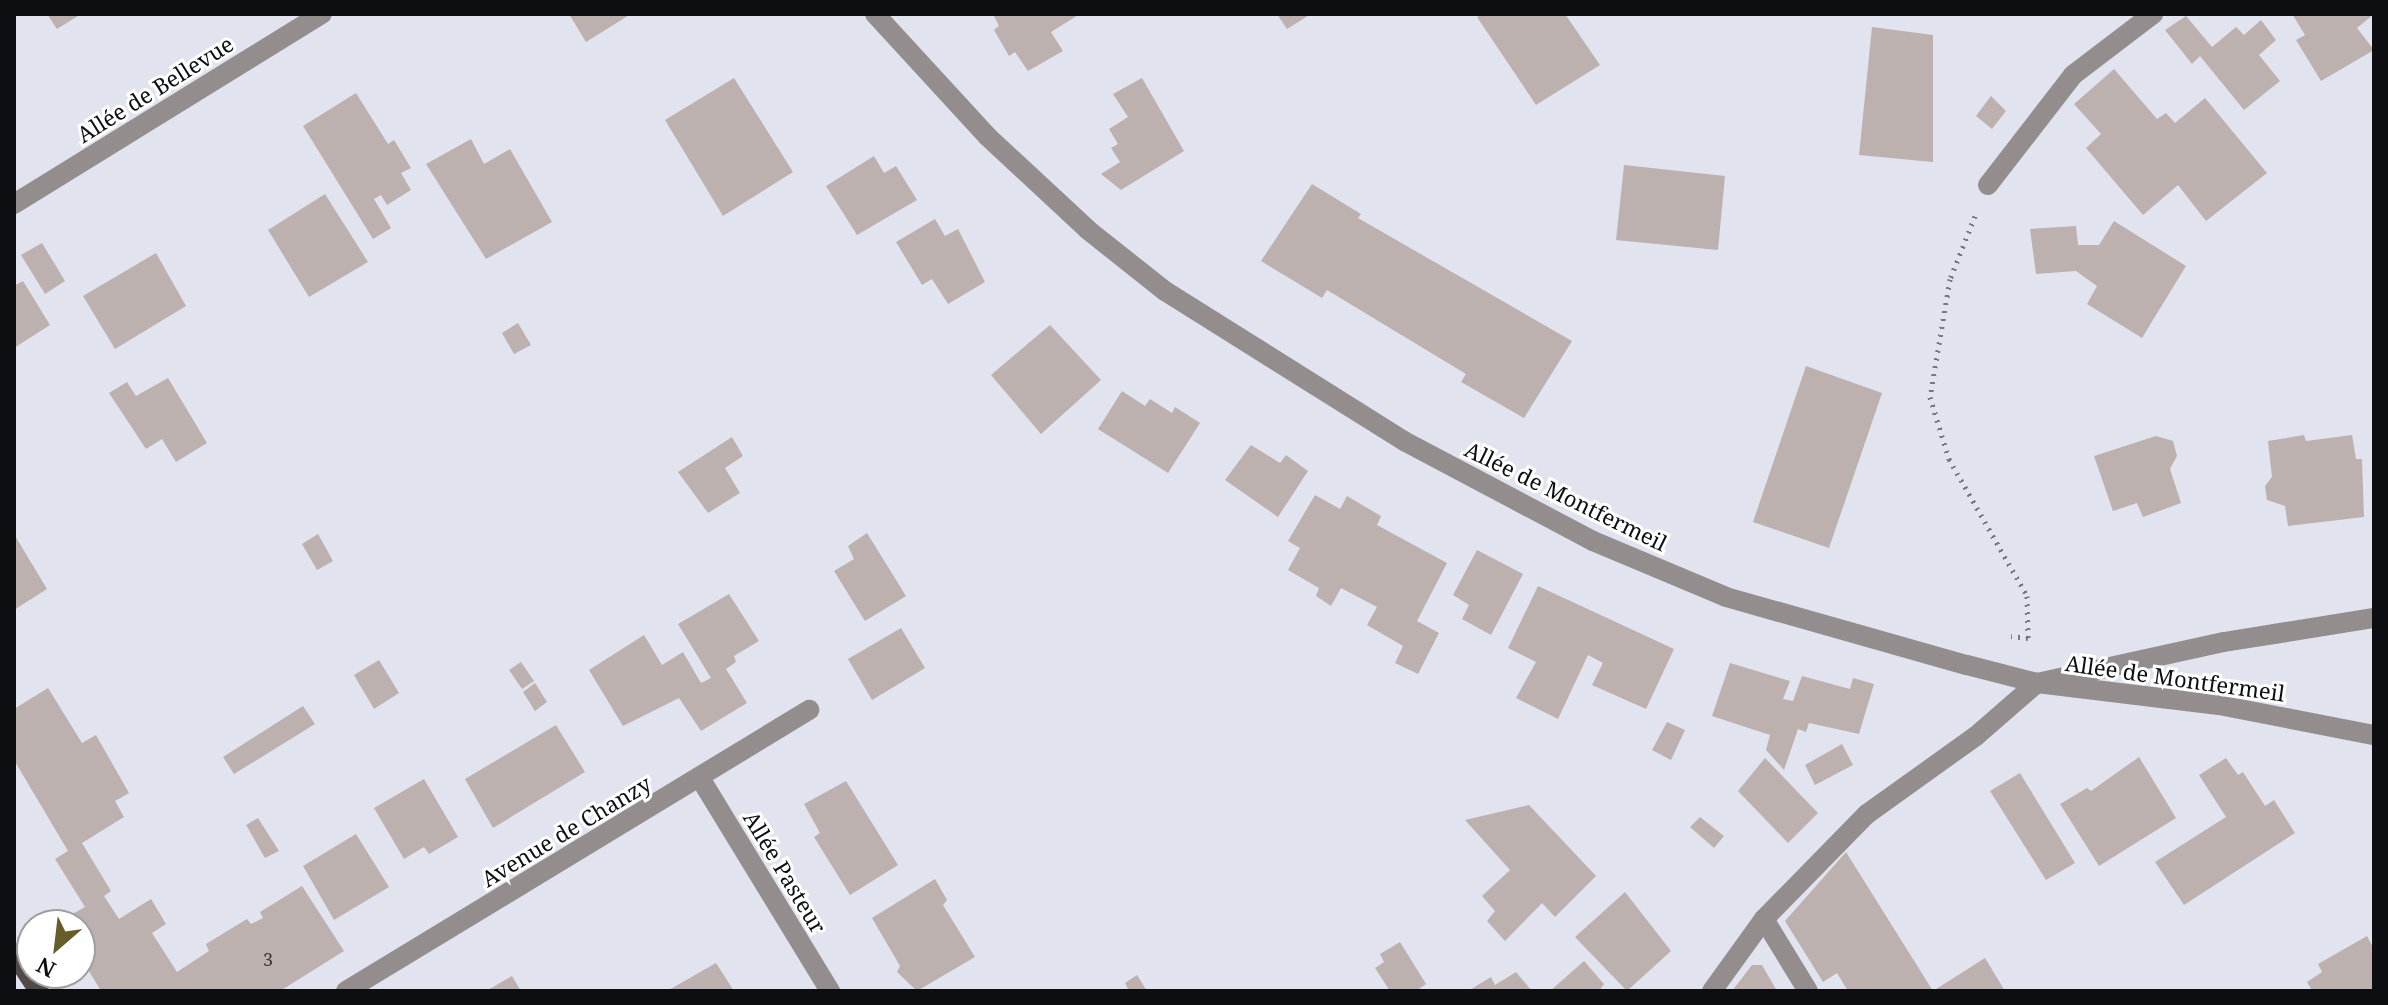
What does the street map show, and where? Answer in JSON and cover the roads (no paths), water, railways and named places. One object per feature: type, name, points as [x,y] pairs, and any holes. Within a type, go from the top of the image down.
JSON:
[{"type":"main road","points":[[14,953],[39,991]]},
{"type":"street","name":"Allée de Bellevue","points":[[14,204],[322,14]]},
{"type":"street","name":"Allée de Montfermeil","points":[[875,14],[987,136],[1099,238],[1258,353],[1404,441],[1593,541],[1726,597],[1850,636],[2037,683],[2219,705],[2374,735]]},
{"type":"street","points":[[1988,185],[2028,127],[2073,75],[2153,14]]},
{"type":"street","points":[[1712,991],[1764,919],[1867,814],[1976,736],[2037,683],[2224,642],[2374,618]]},
{"type":"street","name":"Avenue de Chanzy","points":[[346,991],[809,710]]},
{"type":"street","name":"Allée Pasteur","points":[[700,778],[830,991]]},
{"type":"street","points":[[1764,919],[1808,991]]}]
